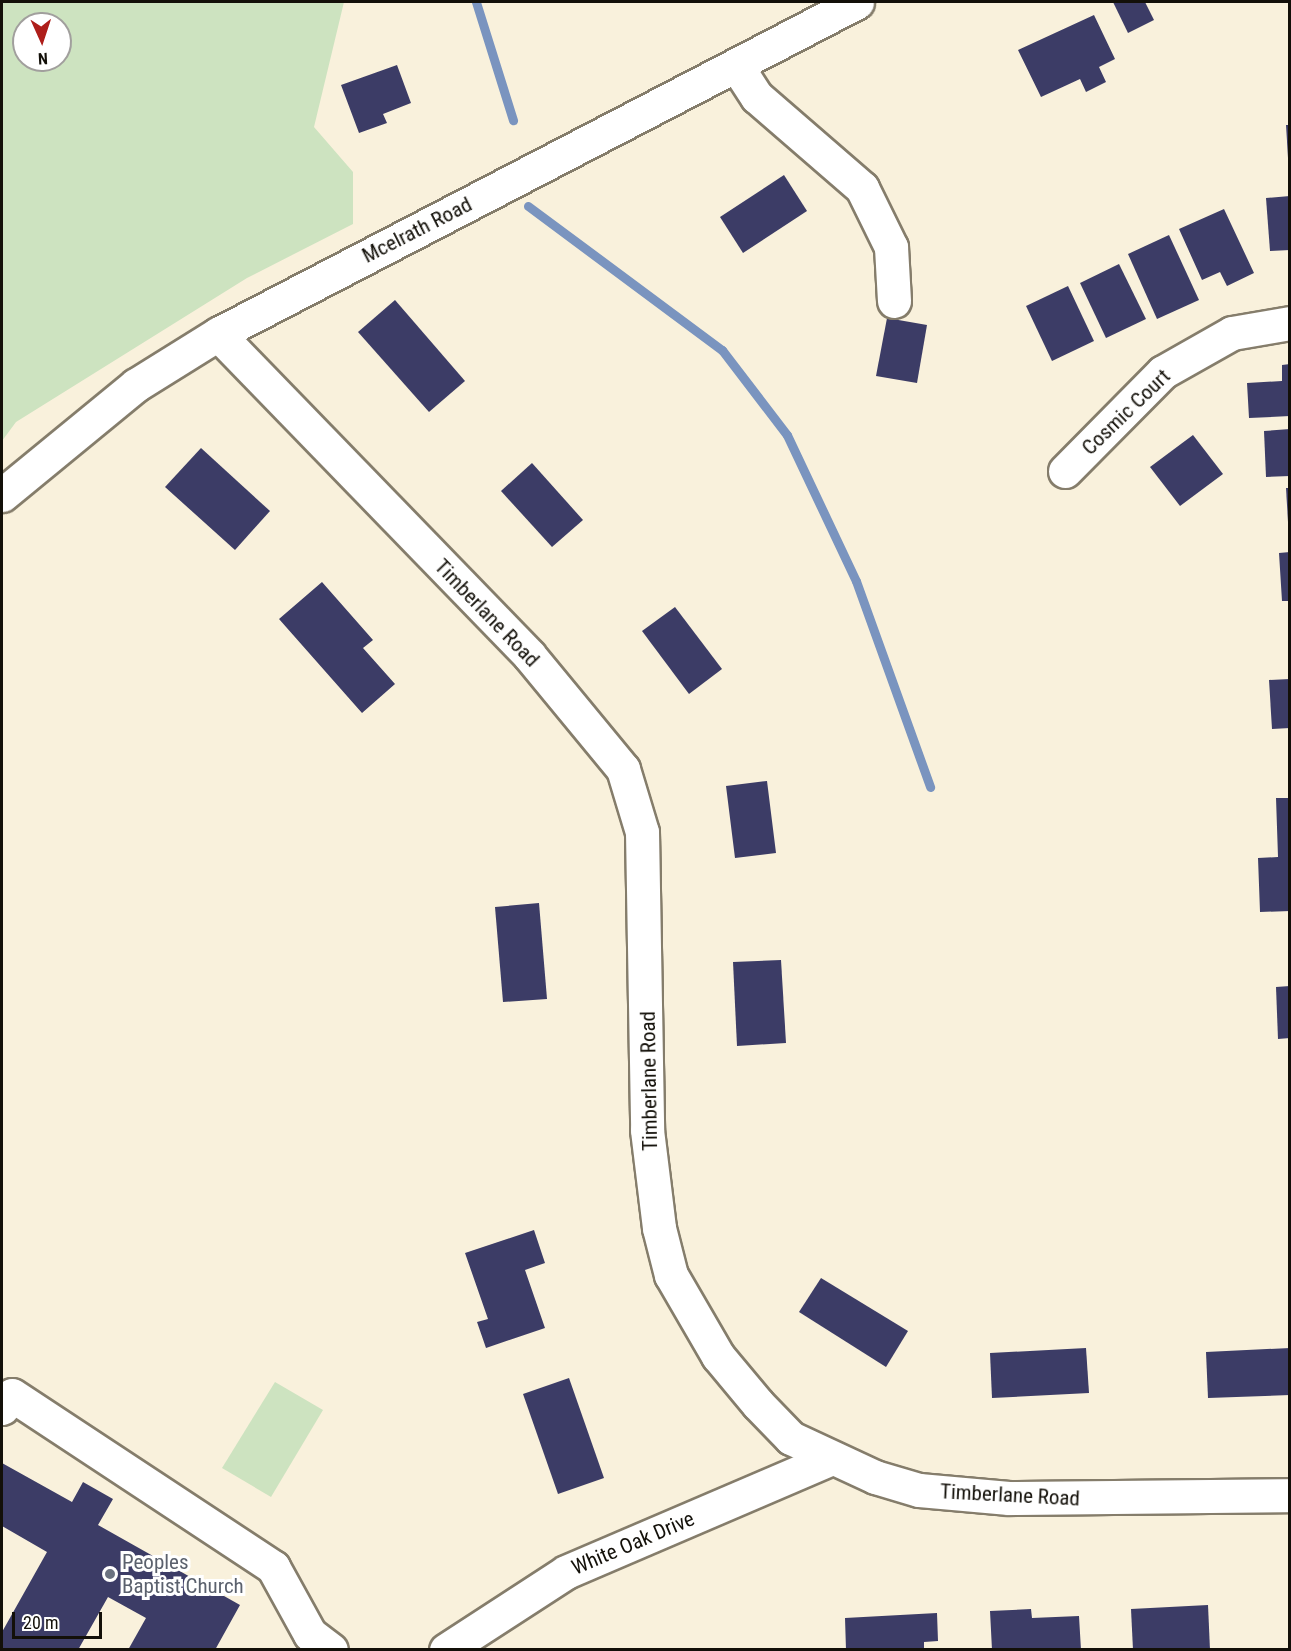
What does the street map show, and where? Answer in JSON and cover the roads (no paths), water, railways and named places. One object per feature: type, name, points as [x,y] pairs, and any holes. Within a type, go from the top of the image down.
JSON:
[{"type":"street","name":"Mcelrath Road","points":[[2,495],[136,386],[218,334],[857,2]]},
{"type":"street","points":[[736,65],[757,97],[861,188],[891,247],[894,301]]},
{"type":"street","name":"Cosmic Court","points":[[1065,471],[1162,372],[1232,333],[1290,323]]},
{"type":"street","name":"Timberlane Road","points":[[218,334],[529,655],[623,769],[642,832],[647,1130],[659,1228],[671,1275],[718,1356],[746,1391],[791,1438],[832,1458],[919,1490],[980,1497],[1290,1495]]},
{"type":"street","points":[[2,1408],[12,1395],[273,1567],[310,1634],[331,1650]]},
{"type":"street","name":"White Oak Drive","points":[[446,1650],[566,1572],[832,1458]]},
{"type":"waterway","points":[[476,2],[513,120]]},
{"type":"waterway","points":[[528,206],[722,350],[787,435],[856,581],[930,787]]},
{"type":"place","name":"Peoples Baptist Church","points":[[110,1574]]}]
